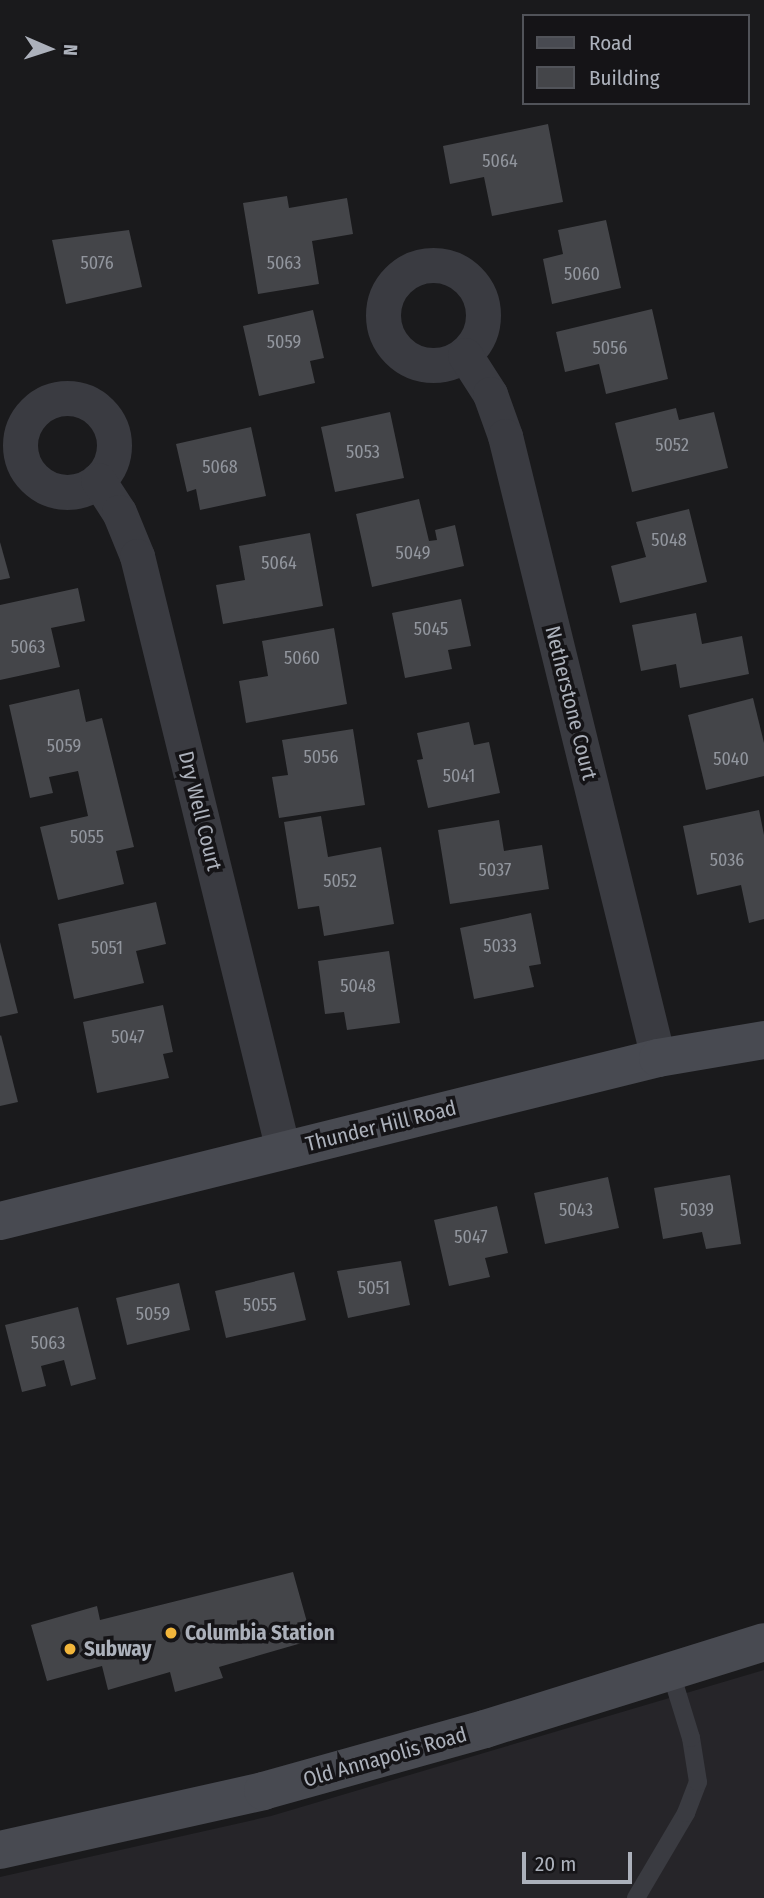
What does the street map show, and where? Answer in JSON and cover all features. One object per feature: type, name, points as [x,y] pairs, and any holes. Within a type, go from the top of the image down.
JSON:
[{"type":"street","name":"Netherstone Court","points":[[465,355],[490,394],[505,436],[658,1058]]},
{"type":"street","name":"Dry Well Court","points":[[98,480],[119,512],[137,556],[283,1150]]},
{"type":"street","name":"Thunder Hill Road","points":[[0,1221],[658,1058],[764,1040]]},
{"type":"street","name":"Old Annapolis Road","points":[[0,1850],[263,1791],[671,1673],[764,1642]]},
{"type":"lane","points":[[636,1898],[686,1813],[698,1782],[691,1738],[671,1673]]},
{"type":"shaded area","points":[[764,1670],[764,1898],[0,1898],[0,1877],[271,1816]]},
{"type":"building","points":[[548,124],[563,202],[492,216],[484,177],[450,184],[443,146]]},
{"type":"building","points":[[287,196],[289,208],[347,198],[353,234],[312,241],[319,284],[258,294],[243,203]]},
{"type":"building","points":[[606,220],[621,288],[552,304],[543,259],[563,254],[558,230]]},
{"type":"building","points":[[129,230],[142,287],[66,304],[52,240]]},
{"type":"building","points":[[652,309],[668,379],[606,394],[599,364],[565,372],[556,332]]},
{"type":"building","points":[[313,310],[324,358],[310,361],[315,383],[259,396],[243,326]]},
{"type":"building","points":[[676,408],[679,420],[714,412],[728,468],[632,492],[615,423]]},
{"type":"building","points":[[390,412],[404,478],[335,492],[321,427]]},
{"type":"building","points":[[251,427],[266,496],[200,510],[196,489],[187,492],[176,444]]},
{"type":"building","points":[[419,499],[429,541],[437,540],[435,530],[455,525],[464,566],[372,587],[356,514]]},
{"type":"building","points":[[689,509],[707,582],[620,603],[611,566],[646,557],[636,522]]},
{"type":"building","points":[[310,533],[323,606],[223,624],[216,585],[245,580],[239,546]]},
{"type":"building","points":[[0,542],[10,578],[0,580]]},
{"type":"building","points":[[78,588],[85,621],[51,628],[60,667],[0,680],[0,605]]},
{"type":"building","points":[[461,599],[471,646],[448,650],[452,669],[405,678],[392,613]]},
{"type":"building","points":[[696,613],[702,644],[742,636],[749,674],[680,688],[676,664],[641,671],[632,625]]},
{"type":"building","points":[[334,628],[347,704],[246,723],[239,681],[268,676],[262,641]]},
{"type":"building","points":[[79,689],[86,722],[102,718],[134,847],[116,851],[124,884],[58,900],[40,827],[88,816],[78,771],[49,777],[53,793],[30,798],[9,705]]},
{"type":"building","points":[[753,698],[764,743],[764,776],[706,790],[688,715]]},
{"type":"building","points":[[469,722],[474,745],[489,742],[500,793],[428,808],[417,760],[423,759],[417,733]]},
{"type":"building","points":[[353,729],[365,805],[279,818],[272,777],[288,775],[282,740]]},
{"type":"building","points":[[759,810],[764,835],[764,919],[749,923],[741,885],[697,895],[683,826]]},
{"type":"building","points":[[321,816],[328,857],[381,847],[394,924],[324,936],[319,906],[298,909],[284,822]]},
{"type":"building","points":[[499,820],[504,851],[542,845],[549,889],[450,904],[438,830]]},
{"type":"building","points":[[156,902],[166,944],[136,951],[144,983],[74,999],[58,924]]},
{"type":"building","points":[[531,913],[541,964],[529,966],[534,987],[474,999],[460,928]]},
{"type":"building","points":[[0,942],[18,1013],[0,1017]]},
{"type":"building","points":[[389,951],[400,1023],[347,1030],[344,1012],[325,1014],[318,961]]},
{"type":"building","points":[[163,1005],[173,1052],[163,1054],[169,1078],[97,1093],[83,1022]]},
{"type":"building","points":[[0,1036],[18,1102],[0,1106]]},
{"type":"building","points":[[730,1175],[741,1244],[706,1249],[702,1232],[663,1239],[654,1188]]},
{"type":"building","points":[[608,1177],[619,1228],[545,1244],[534,1193]]},
{"type":"building","points":[[497,1206],[508,1253],[485,1258],[490,1277],[449,1286],[434,1220]]},
{"type":"building","points":[[401,1261],[410,1305],[348,1318],[337,1271]]},
{"type":"building","points":[[294,1272],[306,1320],[226,1338],[215,1291]]},
{"type":"building","points":[[179,1283],[190,1330],[127,1345],[116,1298]]},
{"type":"building","points":[[78,1307],[96,1379],[71,1386],[64,1360],[41,1366],[46,1386],[22,1392],[5,1325]]},
{"type":"building","name":"Columbia Station","points":[[293,1572],[312,1640],[219,1667],[223,1678],[175,1692],[170,1672],[108,1690],[102,1666],[47,1681],[31,1625],[97,1606],[100,1620]]},
{"type":"place","name":"Columbia Station","points":[[171,1633]]},
{"type":"place","name":"Subway","points":[[70,1649]]}]
